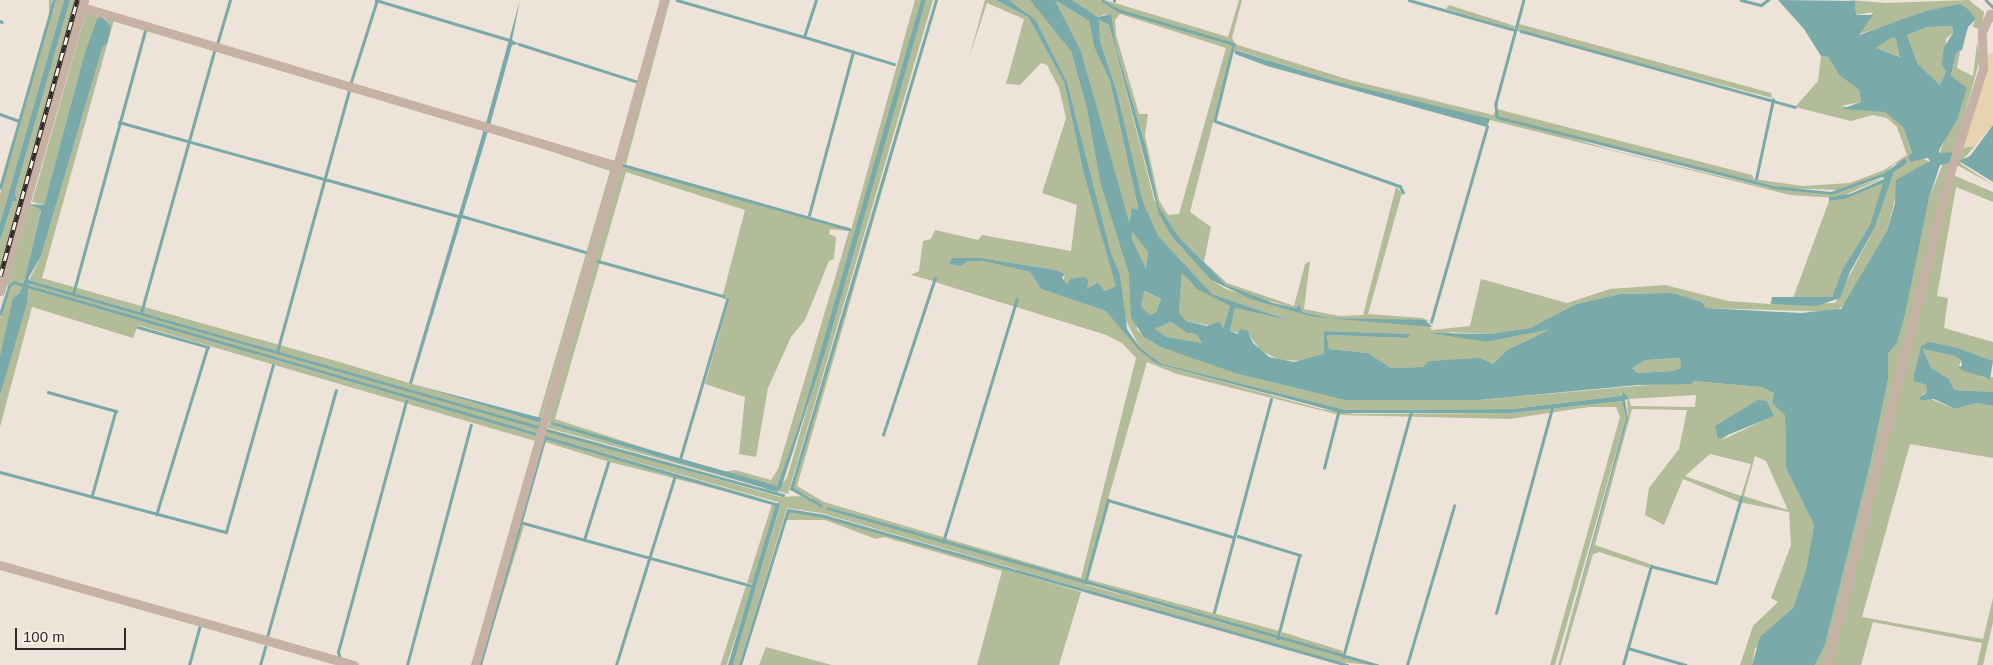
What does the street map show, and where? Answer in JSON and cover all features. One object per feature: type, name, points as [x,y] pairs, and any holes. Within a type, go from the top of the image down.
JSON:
[{"type":"street","points":[[475,665],[664,0]]},
{"type":"street","points":[[0,291],[83,3],[618,166]]},
{"type":"street","points":[[1827,665],[1947,183],[1983,68],[1982,32],[1990,14],[1993,17]]},
{"type":"street","points":[[0,565],[354,665]]},
{"type":"green space","points":[[49,0],[52,0],[52,123],[49,123]]},
{"type":"green space","points":[[56,0],[64,0],[0,223],[0,194]]},
{"type":"green space","points":[[70,0],[76,0],[0,269],[0,241],[13,201],[17,201],[15,193]]},
{"type":"green space","points":[[667,0],[670,0],[626,164],[622,163]]},
{"type":"green space","points":[[915,0],[921,0],[902,69],[801,419],[777,486],[722,472],[735,470],[771,480],[778,469],[849,231],[830,229],[829,234],[836,237],[834,259],[829,261],[805,320],[791,337],[768,388],[756,457],[739,454],[745,397],[705,384],[729,301],[722,298],[745,210],[626,172],[555,419],[679,459],[549,422],[622,166],[851,230]]},
{"type":"green space","points":[[926,0],[933,0],[788,494],[776,491],[787,478]]},
{"type":"green space","points":[[937,0],[797,486],[824,502],[943,537],[943,541],[829,507],[828,510],[1080,581],[944,541],[945,538],[1081,578],[1136,358],[1122,343],[1106,335],[935,282],[935,279],[933,281],[911,275],[919,271],[923,241],[931,239],[935,230],[978,240],[982,235],[1071,251],[1077,205],[1042,193],[1066,118],[1059,88],[1047,65],[1041,63],[1020,85],[1006,84],[1024,19],[987,3],[969,58],[985,0],[996,0],[1028,17],[1064,82],[1083,171],[1117,286],[1105,291],[1098,284],[1086,290],[1087,283],[1070,279],[1067,284],[1063,282],[1065,274],[1056,270],[981,258],[952,258],[949,264],[961,266],[968,261],[983,261],[1030,272],[1041,289],[1106,311],[1157,364],[1321,409],[1355,414],[1512,413],[1622,401],[1626,418],[1555,665],[1550,665],[1620,417],[1616,407],[1589,407],[1510,419],[1340,415],[1177,374],[1147,362],[1084,584],[1371,665],[1338,662],[821,513],[787,508],[739,665],[733,665],[781,503],[545,436],[546,430],[780,497],[801,496],[821,507],[810,497],[792,489]]},
{"type":"green space","points":[[1009,0],[1030,0],[1036,4],[1071,51],[1087,109],[1100,182],[1129,275],[1137,330],[1152,342],[1238,374],[1345,400],[1479,400],[1693,381],[1761,387],[1774,393],[1772,403],[1785,414],[1786,468],[1814,525],[1806,570],[1793,608],[1755,649],[1752,665],[1740,665],[1753,626],[1778,602],[1771,598],[1791,545],[1789,512],[1739,502],[1683,479],[1664,525],[1645,515],[1649,488],[1679,449],[1687,410],[1632,409],[1595,545],[1650,564],[1649,568],[1599,552],[1593,554],[1561,665],[1558,665],[1628,419],[1627,397],[1621,393],[1621,396],[1512,409],[1346,410],[1162,364],[1140,348],[1124,317],[1120,274],[1111,253],[1067,82],[1036,20]],"holes":[[[1696,395],[1695,407],[1631,406],[1629,399]],[[1767,401],[1773,416],[1722,440]],[[1710,454],[1751,464],[1741,496],[1685,476]],[[1755,456],[1766,461],[1788,510],[1744,496]]]},
{"type":"green space","points":[[1055,0],[1089,21],[1094,47],[1110,81],[1138,207],[1137,211],[1132,209],[1128,223],[1081,51]]},
{"type":"green space","points":[[1072,0],[1099,0],[1117,11],[1233,45],[1190,212],[1211,227],[1204,262],[1227,283],[1294,306],[1305,264],[1310,261],[1304,309],[1339,316],[1363,315],[1396,187],[1402,193],[1368,314],[1422,318],[1430,321],[1330,318],[1303,312],[1297,304],[1296,308],[1257,298],[1226,285],[1179,237],[1159,207],[1146,147],[1106,14],[1098,17]],"holes":[[[1120,14],[1226,48],[1179,214],[1168,215],[1159,200],[1145,136],[1148,114],[1139,114],[1116,35],[1115,20]]]},
{"type":"green space","points":[[1105,0],[1228,37],[1239,0],[1242,0],[1232,38],[1235,44],[1118,9]]},
{"type":"green space","points":[[1849,0],[1886,3],[1969,0],[1984,12],[1980,30],[1972,26],[1976,19],[1969,10],[1955,5],[1856,35],[1873,12],[1856,15],[1855,2]]},
{"type":"green space","points":[[1449,5],[1515,26],[1514,29],[1446,9]]},
{"type":"green space","points":[[86,12],[102,16],[83,59],[44,205],[32,202]]},
{"type":"green space","points":[[106,18],[114,20],[42,278],[343,363],[541,423],[540,427],[29,280],[41,256],[103,46],[107,44]]},
{"type":"green space","points":[[1099,20],[1109,25],[1154,199],[1172,237],[1211,280],[1226,289],[1314,317],[1427,324],[1432,330],[1470,326],[1481,279],[1567,303],[1610,289],[1665,285],[1728,301],[1770,304],[1772,297],[1772,304],[1835,303],[1875,227],[1894,172],[1907,162],[1894,164],[1886,173],[1839,190],[1784,188],[1612,148],[1495,115],[1612,150],[1769,188],[1829,195],[1886,177],[1838,198],[1790,195],[1338,82],[1236,50],[1234,54],[1235,44],[1350,80],[1493,115],[1497,109],[1752,175],[1754,179],[1803,186],[1850,183],[1884,170],[1907,155],[1897,127],[1887,118],[1873,115],[1851,121],[1795,107],[1818,81],[1821,56],[1828,57],[1839,75],[1859,90],[1861,102],[1841,106],[1885,112],[1893,117],[1903,127],[1912,154],[1930,162],[1900,179],[1887,231],[1845,304],[1835,312],[1706,308],[1702,302],[1671,293],[1620,294],[1576,304],[1530,328],[1490,334],[1447,332],[1487,342],[1554,328],[1507,350],[1493,364],[1480,359],[1428,361],[1423,367],[1391,368],[1368,353],[1329,349],[1327,335],[1408,338],[1409,334],[1324,331],[1324,354],[1308,361],[1280,360],[1261,351],[1249,335],[1230,331],[1235,308],[1291,321],[1212,294],[1157,236],[1143,202],[1117,92],[1100,39]]},
{"type":"green space","points":[[1519,24],[1771,93],[1772,98],[1517,31]]},
{"type":"green space","points":[[1952,26],[1953,33],[1946,39],[1946,71],[1940,85],[1918,64],[1907,35],[1928,27]]},
{"type":"green space","points":[[1893,37],[1896,39],[1901,57],[1876,48]]},
{"type":"green space","points":[[1977,43],[1980,59],[1954,152],[1939,154],[1967,88],[1951,77],[1956,52],[1960,52],[1957,68],[1973,76]]},
{"type":"green space","points":[[484,129],[613,168],[541,418],[538,418],[610,171]]},
{"type":"green space","points":[[1975,146],[1960,163],[1993,185],[1957,165],[1961,148]]},
{"type":"green space","points":[[1944,161],[1950,163],[1825,665],[1815,665],[1825,645],[1870,465],[1888,380],[1888,354],[1897,343],[1929,198]]},
{"type":"green space","points":[[1953,175],[1993,192],[1993,202],[1956,187],[1937,296],[1948,298],[1944,328],[1993,342],[1993,361],[1958,348],[1921,346],[1913,381],[1926,385],[1927,392],[1921,395],[1955,409],[1976,403],[1993,406],[1993,458],[1910,444],[1862,617],[1983,639],[1993,598],[1993,622],[1983,665],[1977,665],[1982,643],[1873,622],[1861,665],[1830,665]]},
{"type":"green space","points":[[1884,182],[1870,225],[1843,268],[1832,297],[1793,298],[1829,201],[1845,199]]},
{"type":"green space","points":[[30,204],[41,209],[25,278],[23,284],[14,281],[7,286],[0,308]]},
{"type":"green space","points":[[1131,231],[1148,252],[1146,270],[1132,239]]},
{"type":"green space","points":[[1182,272],[1192,284],[1230,306],[1223,328],[1186,321],[1179,312]]},
{"type":"green space","points":[[28,282],[539,429],[538,433],[27,285]]},
{"type":"green space","points":[[15,284],[23,286],[0,356],[0,319],[8,289]]},
{"type":"green space","points":[[27,288],[537,435],[535,441],[138,325],[133,338],[32,307],[0,427],[0,395]]},
{"type":"green space","points":[[1143,291],[1161,299],[1156,312],[1150,315],[1141,306]]},
{"type":"green space","points":[[1171,322],[1187,333],[1196,334],[1202,343],[1167,337],[1155,329]]},
{"type":"green space","points":[[1923,349],[1954,356],[1961,360],[1959,367],[1984,378],[1993,377],[1993,392],[1954,390],[1949,379],[1931,368]]},
{"type":"green space","points":[[1680,358],[1682,368],[1673,371],[1637,373],[1632,368],[1646,360]]},
{"type":"green space","points":[[549,424],[761,487],[548,428]]},
{"type":"green space","points":[[546,438],[756,497],[759,500],[610,462],[545,442]]},
{"type":"green space","points":[[772,504],[776,505],[753,585],[747,583]]},
{"type":"green space","points":[[789,511],[824,516],[1081,592],[1059,665],[977,665],[1002,571],[884,537],[876,539],[825,520],[786,520]]},
{"type":"green space","points":[[521,525],[524,526],[481,665]]},
{"type":"green space","points":[[1087,579],[1279,631],[1278,636],[1086,582]]},
{"type":"green space","points":[[746,586],[752,588],[727,665],[720,665]]},
{"type":"green space","points":[[1282,632],[1343,651],[1342,655],[1280,637]]},
{"type":"green space","points":[[766,647],[806,658],[832,665],[759,665]]},
{"type":"sand","points":[[1989,53],[1993,53],[1993,125],[1975,146],[1961,148]]},
{"type":"water","points":[[64,0],[70,0],[15,193],[17,201],[13,201],[0,241],[0,223]]},
{"type":"water","points":[[520,0],[512,40],[519,44],[512,45],[490,125],[486,123]]},
{"type":"water","points":[[921,0],[926,0],[827,346],[781,488],[777,492],[549,424],[552,422],[777,486],[801,419]]},
{"type":"water","points":[[996,0],[1009,0],[1036,20],[1067,82],[1111,253],[1120,274],[1127,329],[1140,348],[1162,364],[1346,410],[1512,409],[1621,396],[1623,392],[1629,398],[1625,400],[1628,419],[1558,665],[1626,418],[1622,401],[1512,413],[1341,413],[1157,364],[1138,349],[1106,311],[1041,289],[1030,272],[983,261],[968,261],[961,266],[949,264],[952,258],[981,258],[1056,270],[1065,274],[1062,278],[1067,284],[1070,279],[1084,277],[1088,280],[1087,289],[1098,283],[1105,291],[1116,286],[1083,171],[1064,82],[1028,17]]},
{"type":"water","points":[[1030,0],[1055,0],[1072,0],[1098,17],[1111,14],[1116,47],[1146,147],[1159,207],[1179,237],[1226,285],[1273,303],[1296,308],[1298,304],[1303,312],[1330,318],[1425,320],[1433,327],[1314,317],[1251,299],[1211,280],[1172,237],[1159,214],[1109,25],[1099,20],[1100,40],[1117,92],[1143,202],[1158,236],[1212,294],[1291,321],[1235,308],[1230,331],[1238,334],[1240,329],[1247,330],[1253,343],[1269,357],[1294,362],[1324,354],[1324,331],[1410,334],[1408,338],[1327,335],[1329,349],[1368,353],[1391,368],[1423,367],[1428,361],[1480,358],[1493,364],[1507,350],[1551,329],[1487,342],[1431,333],[1490,334],[1530,328],[1576,304],[1620,294],[1672,293],[1702,302],[1706,308],[1801,313],[1841,309],[1887,231],[1895,203],[1896,180],[1930,161],[1928,158],[1910,162],[1908,157],[1912,153],[1903,127],[1885,112],[1842,109],[1861,102],[1859,90],[1839,75],[1828,57],[1821,56],[1804,29],[1778,0],[1855,1],[1856,15],[1873,15],[1859,35],[1926,11],[1960,4],[1969,10],[1976,19],[1968,27],[1962,50],[1956,53],[1951,76],[1967,88],[1957,120],[1939,150],[1939,153],[1954,152],[1950,163],[1940,165],[1929,198],[1905,314],[1897,343],[1888,354],[1888,380],[1870,465],[1825,645],[1815,665],[1752,665],[1760,637],[1793,608],[1806,570],[1814,525],[1786,468],[1785,415],[1772,403],[1774,393],[1761,387],[1693,381],[1692,384],[1638,385],[1479,400],[1345,400],[1238,374],[1161,347],[1144,337],[1131,318],[1129,275],[1100,182],[1087,109],[1071,51]],"holes":[[[1055,0],[1089,21],[1094,47],[1110,81],[1138,207],[1137,210],[1132,208],[1129,222],[1081,51]],[[1952,26],[1953,33],[1944,47],[1942,65],[1946,71],[1940,85],[1918,64],[1907,35],[1928,27]],[[1893,37],[1896,39],[1900,57],[1876,48]],[[1132,232],[1148,252],[1146,269],[1132,239]],[[1182,273],[1197,289],[1230,306],[1223,328],[1219,322],[1207,326],[1186,321],[1179,312]],[[1144,291],[1161,299],[1156,312],[1150,315],[1141,306]],[[1171,322],[1187,333],[1196,334],[1202,343],[1167,337],[1155,329]],[[1680,358],[1681,368],[1673,371],[1637,373],[1632,368],[1646,360]]]},
{"type":"water","points":[[102,16],[111,27],[107,44],[103,46],[41,256],[29,277],[27,303],[0,395],[0,356],[13,298],[20,293],[25,278],[41,210],[30,204],[44,205],[83,59],[97,19]]},
{"type":"water","points":[[1235,50],[1338,82],[1490,119],[1487,127],[1267,66],[1235,54]]},
{"type":"water","points":[[1993,125],[1993,182],[1959,161],[1970,156]]},
{"type":"water","points":[[484,129],[488,131],[412,384],[409,383]]},
{"type":"water","points":[[1905,158],[1907,163],[1894,172],[1875,227],[1850,272],[1840,298],[1816,306],[1772,304],[1772,297],[1832,297],[1843,268],[1870,225],[1883,183],[1845,199],[1829,201],[1829,197],[1850,194],[1884,179],[1882,175]]},
{"type":"water","points":[[1929,342],[1958,348],[1993,361],[1990,379],[1964,371],[1958,367],[1962,366],[1961,360],[1954,356],[1923,349],[1931,368],[1949,379],[1954,390],[1993,392],[1993,406],[1976,403],[1955,409],[1934,399],[1921,400],[1919,398],[1927,392],[1926,385],[1913,381],[1921,346]]},
{"type":"water","points":[[414,385],[541,418],[541,423]]},
{"type":"water","points":[[1758,400],[1767,401],[1774,416],[1718,439],[1715,426]]},
{"type":"water","points":[[781,502],[733,665],[728,665],[776,504]]},
{"type":"waterway","points":[[0,188],[54,0]]},
{"type":"waterway","points":[[217,44],[230,0]]},
{"type":"waterway","points":[[376,0],[509,40]]},
{"type":"waterway","points":[[351,82],[377,0]]},
{"type":"waterway","points":[[677,0],[804,37],[816,0]]},
{"type":"waterway","points":[[821,506],[791,489],[936,0]]},
{"type":"waterway","points":[[1102,0],[1118,10],[1234,44],[1215,121],[1400,186],[1403,192]]},
{"type":"waterway","points":[[1409,0],[1515,30]]},
{"type":"waterway","points":[[1524,0],[1496,104],[1497,117],[1773,187],[1831,193],[1882,175]]},
{"type":"waterway","points":[[1741,0],[1761,5],[1768,0]]},
{"type":"waterway","points":[[1986,0],[1993,7]]},
{"type":"waterway","points":[[73,294],[145,31]]},
{"type":"waterway","points":[[1521,31],[1795,107]]},
{"type":"waterway","points":[[805,37],[894,64]]},
{"type":"waterway","points":[[519,44],[638,82]]},
{"type":"waterway","points":[[141,313],[214,51]]},
{"type":"waterway","points":[[809,215],[853,52]]},
{"type":"waterway","points":[[277,352],[349,90]]},
{"type":"waterway","points":[[1756,179],[1773,100]]},
{"type":"waterway","points":[[0,114],[19,121]]},
{"type":"waterway","points":[[119,122],[459,216]]},
{"type":"waterway","points":[[1431,322],[1487,127]]},
{"type":"waterway","points":[[623,165],[849,229]]},
{"type":"waterway","points":[[462,216],[585,252]]},
{"type":"waterway","points":[[598,261],[723,296]]},
{"type":"waterway","points":[[883,435],[935,278]]},
{"type":"waterway","points":[[28,281],[538,427]]},
{"type":"waterway","points":[[0,314],[9,286],[14,282],[23,285]]},
{"type":"waterway","points":[[27,286],[537,434]]},
{"type":"waterway","points":[[943,542],[1017,299]]},
{"type":"waterway","points":[[680,459],[727,300]]},
{"type":"waterway","points":[[138,327],[208,347],[157,514]]},
{"type":"waterway","points":[[0,472],[226,532],[273,365]]},
{"type":"waterway","points":[[267,637],[336,390]]},
{"type":"waterway","points":[[48,392],[116,411],[92,497]]},
{"type":"waterway","points":[[1214,612],[1271,400]]},
{"type":"waterway","points":[[340,659],[338,652],[406,401]]},
{"type":"waterway","points":[[1496,613],[1552,408]]},
{"type":"waterway","points":[[1343,657],[1411,411]]},
{"type":"waterway","points":[[1324,468],[1338,413]]},
{"type":"waterway","points":[[407,665],[471,425]]},
{"type":"waterway","points":[[547,430],[783,495]]},
{"type":"waterway","points":[[480,665],[545,437],[776,504]]},
{"type":"waterway","points":[[584,540],[608,463]]},
{"type":"waterway","points":[[616,665],[675,476]]},
{"type":"waterway","points":[[1623,665],[1651,566],[1716,583],[1741,498]]},
{"type":"waterway","points":[[1085,583],[1108,500],[1233,537]]},
{"type":"waterway","points":[[1407,665],[1454,506]]},
{"type":"waterway","points":[[828,508],[1377,665]]},
{"type":"waterway","points":[[740,665],[788,510],[824,516],[1347,665]]},
{"type":"waterway","points":[[520,522],[752,586]]},
{"type":"waterway","points":[[1238,536],[1300,555],[1278,638]]},
{"type":"waterway","points":[[189,665],[200,625]]},
{"type":"waterway","points":[[260,665],[265,647]]},
{"type":"waterway","points":[[1628,648],[1686,665]]},
{"type":"railway","points":[[0,276],[77,0]]}]
